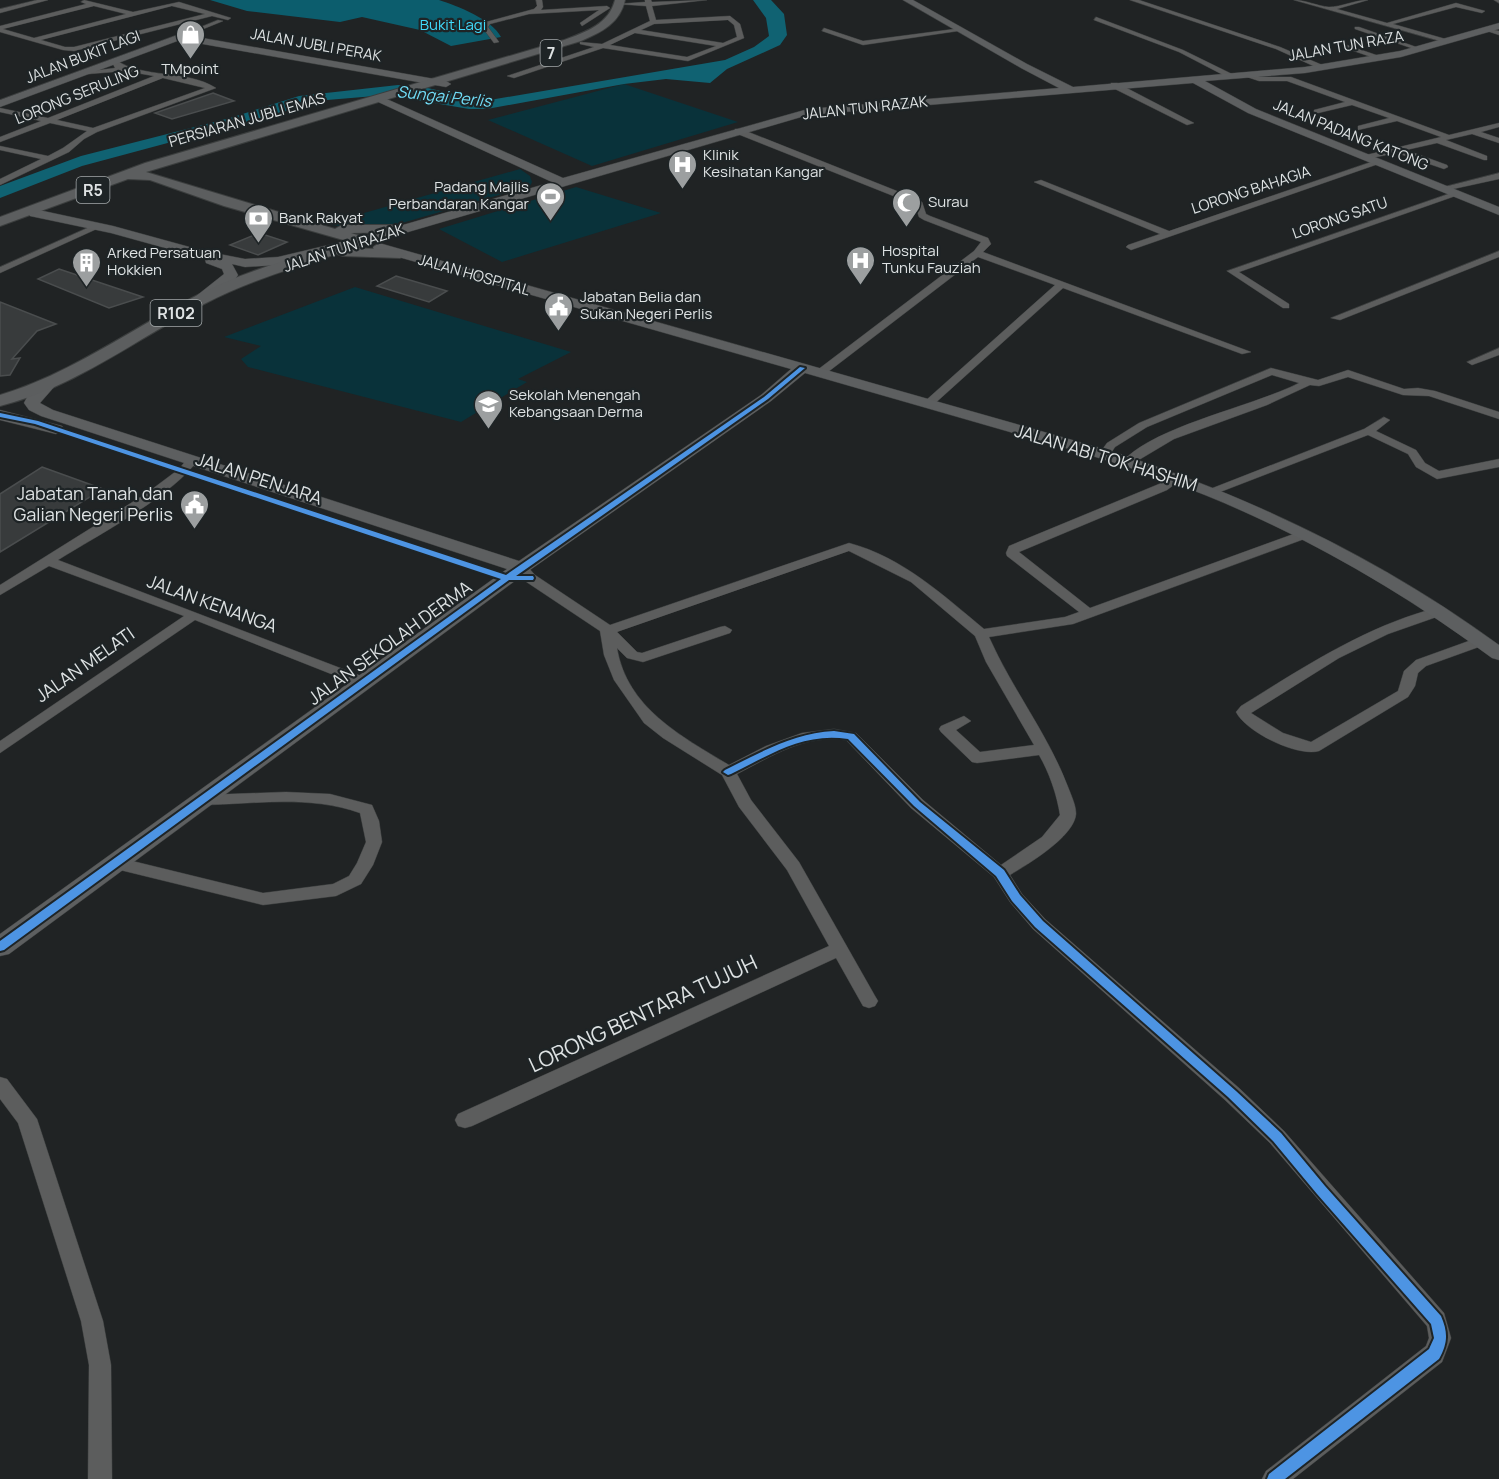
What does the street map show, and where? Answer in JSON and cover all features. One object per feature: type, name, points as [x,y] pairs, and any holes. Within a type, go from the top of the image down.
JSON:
[{"type":"main road","points":[[907,0],[1029,69],[1071,89]]},
{"type":"main road","name":"7","points":[[390,101],[588,34],[612,18],[620,8],[620,2]]},
{"type":"main road","name":"7","points":[[441,83],[582,43],[614,28],[626,19],[634,2]]},
{"type":"main road","name":"JALAN TUN RAZA","points":[[1194,80],[1227,73],[1250,75],[1323,68],[1380,58],[1499,26]]},
{"type":"main road","name":"JALAN JUBLI PERAK","points":[[186,33],[441,83]]},
{"type":"main road","name":"JALAN JUBLI PERAK","points":[[186,33],[441,83]]},
{"type":"main road","name":"JALAN BUKIT LAGI","points":[[0,107],[163,34],[164,36],[186,33]]},
{"type":"main road","name":"JALAN BUKIT LAGI","points":[[0,107],[186,33]]},
{"type":"main road","points":[[1029,69],[1030,74],[1059,90]]},
{"type":"main road","points":[[1170,81],[1210,90],[1227,73]]},
{"type":"main road","name":"JALAN TUN RAZAK","points":[[0,401],[46,387],[200,300],[307,257],[738,130],[821,110],[1194,80]]},
{"type":"main road","name":"JALAN PADANG KATONG","points":[[1194,80],[1252,111],[1499,211]]},
{"type":"main road","points":[[390,101],[562,182]]},
{"type":"main road","name":"PERSIARAN JUBLI EMAS","points":[[140,176],[193,156],[390,101]]},
{"type":"main road","name":"PERSIARAN JUBLI EMAS","points":[[140,176],[193,156],[390,101]]},
{"type":"main road","points":[[539,171],[567,174],[602,170]]},
{"type":"main road","points":[[526,192],[539,181],[541,177],[539,171]]},
{"type":"main road","points":[[1,215],[53,209],[112,178],[140,176]]},
{"type":"main road","name":"JALAN HOSPITAL","points":[[140,176],[189,195],[229,203],[820,373]]},
{"type":"main road","name":"R5","points":[[53,209],[114,182],[140,176]]},
{"type":"main road","points":[[1,215],[53,209],[97,227],[203,255],[245,263],[359,251],[400,254],[396,242],[407,228]]},
{"type":"main road","points":[[321,229],[407,228]]},
{"type":"main road","points":[[307,257],[326,244],[328,238],[321,229]]},
{"type":"main road","points":[[200,300],[231,275],[227,267],[203,255]]},
{"type":"main road","points":[[768,358],[783,384],[808,378],[838,378]]},
{"type":"main road","name":"JALAN SEKOLAH DERMA","points":[[0,947],[364,682],[519,575],[802,368]]},
{"type":"main road","name":"JALAN ABI TOK HASHIM","points":[[820,373],[1105,454],[1211,491],[1304,535],[1384,577],[1440,611],[1499,654]]},
{"type":"main road","points":[[0,395],[46,387]]},
{"type":"main road","points":[[46,387],[32,403],[39,410],[187,466]]},
{"type":"main road","name":"JALAN PENJARA","points":[[0,415],[36,422],[187,466],[370,531],[519,575]]},
{"type":"street","points":[[0,11],[45,0]]},
{"type":"street","points":[[79,0],[133,14]]},
{"type":"street","points":[[454,2],[463,0]]},
{"type":"street","points":[[530,12],[540,7],[539,0]]},
{"type":"street","points":[[603,0],[607,8]]},
{"type":"street","points":[[620,2],[704,0]]},
{"type":"street","points":[[1133,0],[1298,55],[1323,68]]},
{"type":"street","points":[[1297,0],[1448,40]]},
{"type":"street","points":[[1329,9],[1365,0]]},
{"type":"street","points":[[650,2],[653,22]]},
{"type":"street","points":[[37,39],[179,4],[225,18],[186,33]]},
{"type":"street","points":[[1,28],[92,5]]},
{"type":"street","points":[[1388,24],[1456,5],[1482,11]]},
{"type":"street","points":[[496,42],[485,27],[488,23],[530,12],[607,8]]},
{"type":"street","points":[[582,24],[607,8]]},
{"type":"street","points":[[1,28],[69,50],[211,14]]},
{"type":"street","points":[[511,76],[603,45],[653,22],[732,19],[737,24],[741,38],[688,59],[603,45],[582,43]]},
{"type":"street","points":[[1096,19],[1180,51],[1227,73],[1259,68],[1273,73]]},
{"type":"street","points":[[1357,28],[1419,49]]},
{"type":"street","points":[[1486,29],[1499,33]]},
{"type":"street","points":[[824,30],[880,50]]},
{"type":"street","points":[[863,43],[962,30]]},
{"type":"street","points":[[634,31],[726,45]]},
{"type":"street","points":[[1347,47],[1380,58]]},
{"type":"street","points":[[0,182],[66,150],[81,137],[94,130],[212,88],[189,80],[125,69],[117,66],[116,62]]},
{"type":"street","points":[[88,72],[125,69]]},
{"type":"street","name":"LORONG SERULING","points":[[0,140],[163,75]]},
{"type":"street","points":[[1250,75],[1260,79],[1284,78],[1448,137]]},
{"type":"street","points":[[1114,85],[1190,123]]},
{"type":"street","points":[[1317,112],[1351,103]]},
{"type":"street","points":[[0,107],[94,130]]},
{"type":"street","points":[[1361,128],[1396,119]]},
{"type":"street","name":"LORONG BAHAGIA","points":[[1131,247],[1397,150],[1499,125]]},
{"type":"street","points":[[738,130],[914,201],[919,204],[922,215],[927,218],[985,240],[986,244],[977,253],[820,373]]},
{"type":"street","points":[[1472,131],[1499,141]]},
{"type":"street","points":[[1438,140],[1484,158]]},
{"type":"street","points":[[0,148],[48,158]]},
{"type":"street","points":[[1397,150],[1444,167]]},
{"type":"street","points":[[1444,188],[1499,176]]},
{"type":"street","points":[[1038,182],[1166,233]]},
{"type":"street","name":"LORONG SATU","points":[[1286,306],[1232,271],[1457,194]]},
{"type":"street","points":[[0,270],[97,227]]},
{"type":"street","points":[[977,253],[1246,352]]},
{"type":"street","points":[[1336,318],[1499,254]]},
{"type":"street","points":[[928,404],[1062,284]]},
{"type":"street","points":[[1472,362],[1499,351]]},
{"type":"street","points":[[1105,454],[1111,446],[1143,425],[1268,372],[1277,372],[1308,382],[1323,382],[1348,373],[1400,392],[1418,390],[1431,393],[1499,416]]},
{"type":"street","points":[[1128,462],[1145,449],[1179,433],[1271,402],[1308,382]]},
{"type":"street","points":[[1211,491],[1368,431],[1384,420]]},
{"type":"street","points":[[1368,431],[1412,452],[1420,465],[1437,475],[1499,463]]},
{"type":"street","points":[[0,591],[151,496],[187,466]]},
{"type":"street","points":[[1088,613],[1020,560],[1012,553],[1014,549],[1163,487],[1177,478]]},
{"type":"street","points":[[981,634],[1068,621],[1304,535]]},
{"type":"street","points":[[607,631],[849,548],[863,551],[916,579],[981,634],[993,662],[1043,748],[1066,802],[1068,815],[1044,844],[1000,873]]},
{"type":"street","name":"JALAN KENANGA","points":[[48,561],[364,682]]},
{"type":"street","points":[[519,575],[599,622],[632,655],[643,658],[725,630]]},
{"type":"street","points":[[1440,611],[1383,631],[1334,655],[1246,709],[1243,712],[1245,716],[1289,742],[1301,747],[1314,747],[1403,694],[1408,686],[1411,671],[1421,663],[1482,640]]},
{"type":"street","name":"JALAN MELATI","points":[[0,748],[194,615]]},
{"type":"street","points":[[607,631],[611,655],[621,680],[649,720],[668,735],[728,772],[745,803],[792,866],[868,1001]]},
{"type":"street","points":[[964,721],[946,729],[977,758],[1043,748]]},
{"type":"street","points":[[728,772],[808,735],[836,733],[850,736],[916,804],[1000,873],[1016,898],[1039,924],[1232,1094],[1277,1137],[1428,1311],[1440,1329],[1440,1345],[1434,1354],[1274,1479]]},
{"type":"street","points":[[116,863],[263,899],[336,890],[355,880],[374,842],[371,821],[366,809],[350,802],[297,798],[203,800]]},
{"type":"street","name":"LORONG BENTARA TUJUH","points":[[465,1120],[839,949]]},
{"type":"street","points":[[0,1085],[27,1119],[92,1321],[100,1365],[100,1479]]},
{"type":"shaded area","points":[[624,84],[738,122],[592,166],[488,120]]},
{"type":"shaded area","points":[[520,169],[530,176],[532,182],[530,186],[402,223],[364,227],[325,224]]},
{"type":"shaded area","name":"Padang Majlis Perbandaran Kangar","points":[[576,187],[661,213],[502,262],[439,229]]},
{"type":"shaded area","points":[[355,287],[571,352],[518,379],[527,382],[461,422],[248,367],[241,359],[261,346],[224,337]]},
{"type":"green space","name":"Bukit Lagi","points":[[210,0],[439,0],[482,19],[490,24],[501,37],[451,46],[420,30],[362,17],[340,22],[247,11]]},
{"type":"water","name":"Sungai Perlis","points":[[753,0],[771,0],[784,14],[787,35],[780,45],[727,69],[710,83],[666,79],[624,84],[487,109],[469,109],[387,95],[327,100],[82,166],[0,198],[0,186],[81,156],[230,118],[299,96],[398,85],[419,86],[484,101],[725,60],[754,47],[769,36],[766,18]]},
{"type":"building","points":[[213,93],[234,101],[172,119],[155,113]]},
{"type":"building","name":"Bank Rakyat","points":[[259,233],[287,242],[258,255],[230,245]]},
{"type":"building","name":"Arked Persatuan Hokkien","points":[[59,269],[143,297],[109,308],[38,279]]},
{"type":"building","points":[[396,276],[447,291],[429,302],[377,286]]},
{"type":"building","points":[[0,302],[56,324],[37,331],[12,359],[20,358],[10,375],[0,376]]},
{"type":"building","points":[[42,467],[103,489],[0,552],[0,494]]},
{"type":"cycle path","points":[[0,947],[521,568],[766,398],[802,368]]},
{"type":"cycle path","points":[[0,415],[36,422],[507,578],[530,578]]},
{"type":"cycle path","points":[[728,772],[802,738],[818,734],[851,736],[917,804],[1000,873],[1016,898],[1039,924],[1232,1094],[1277,1137],[1436,1320],[1440,1338],[1439,1346],[1434,1354],[1274,1479]]},
{"type":"place","name":"TMpoint","points":[[190,60]]},
{"type":"place","name":"Klinik Kesihatan Kangar","points":[[682,190]]},
{"type":"place","name":"Padang Majlis Perbandaran Kangar","points":[[550,222]]},
{"type":"place","name":"Surau","points":[[907,228]]},
{"type":"place","name":"Bank Rakyat","points":[[258,244]]},
{"type":"place","name":"Hospital Tunku Fauziah","points":[[861,286]]},
{"type":"place","name":"Arked Persatuan Hokkien","points":[[86,288]]},
{"type":"place","name":"Jabatan Belia dan Sukan Negeri Perlis","points":[[559,332]]},
{"type":"place","name":"Sekolah Menengah Kebangsaan Derma","points":[[488,430]]},
{"type":"place","name":"Jabatan Tanah dan Galian Negeri Perlis","points":[[194,530]]}]
